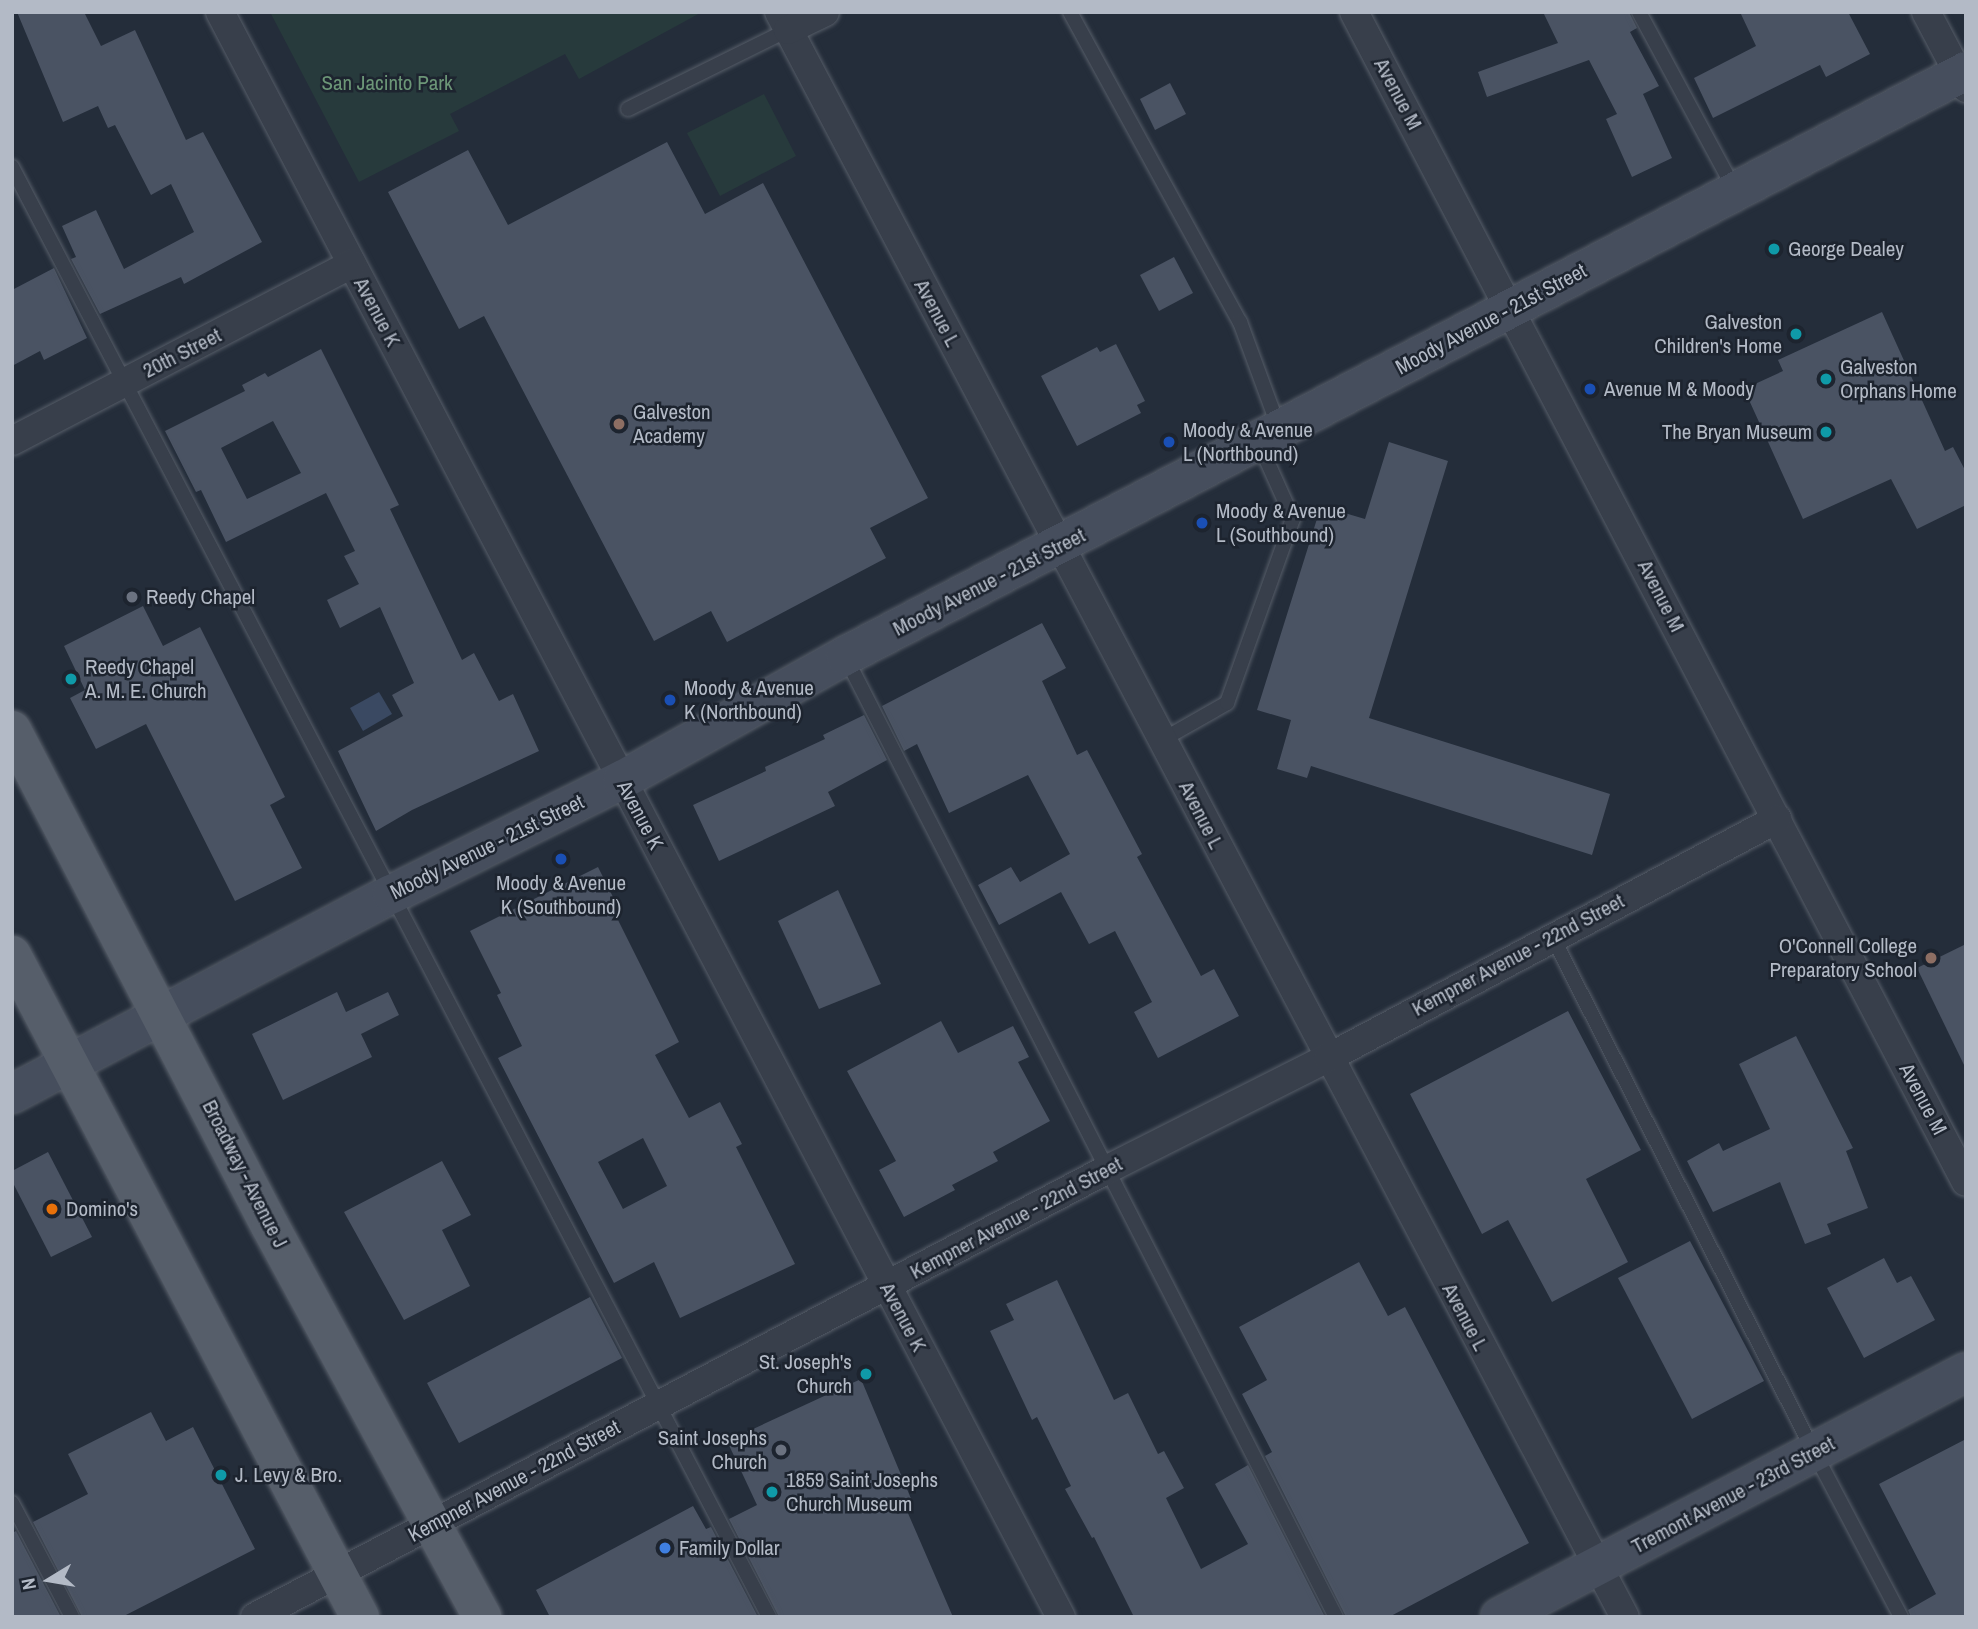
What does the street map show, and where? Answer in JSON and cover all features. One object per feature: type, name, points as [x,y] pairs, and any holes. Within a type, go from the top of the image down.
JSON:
[{"type":"main road","name":"Moody Avenue - 21st Street","points":[[12,1094],[392,894],[622,780],[845,656],[1736,191],[1963,78]]},
{"type":"main road","name":"Broadway - Avenue J","points":[[12,730],[163,1015],[270,1226],[482,1617]]},
{"type":"main road","points":[[12,955],[360,1617]]},
{"type":"main road","name":"Tremont Avenue - 23rd Street","points":[[1500,1617],[1966,1372]]},
{"type":"street","name":"Avenue K","points":[[219,12],[1061,1617]]},
{"type":"street","points":[[784,21],[825,12]]},
{"type":"street","name":"Avenue M","points":[[1354,12],[1966,1182]]},
{"type":"street","points":[[1926,12],[1963,78]]},
{"type":"street","name":"Avenue L","points":[[784,21],[1328,1058],[1625,1617]]},
{"type":"street","name":"20th Street","points":[[12,441],[352,264]]},
{"type":"street","name":"Kempner Avenue - 22nd Street","points":[[255,1617],[1108,1170],[1328,1058],[1552,936],[1777,819]]},
{"type":"lane","points":[[1070,12],[1240,322],[1293,519],[1227,703],[1162,740]]},
{"type":"lane","points":[[1639,12],[1736,191]]},
{"type":"lane","points":[[628,109],[784,21]]},
{"type":"lane","points":[[12,167],[769,1617]]},
{"type":"lane","points":[[845,656],[1336,1617]]},
{"type":"lane","points":[[1552,936],[1814,1452],[1901,1617]]},
{"type":"lane","points":[[12,1503],[72,1617]]},
{"type":"green space","name":"San Jacinto Park","points":[[270,12],[702,12],[579,79],[565,54],[450,114],[459,131],[359,182]]},
{"type":"green space","points":[[764,94],[796,156],[720,196],[687,133]]},
{"type":"water","points":[[379,692],[392,714],[363,731],[350,708]]},
{"type":"building","points":[[17,12],[84,12],[101,46],[135,30],[186,140],[203,132],[262,242],[184,284],[181,277],[100,314],[71,259],[76,257],[62,226],[96,210],[124,269],[194,232],[171,184],[151,195],[115,125],[108,128],[98,106],[63,122]]},
{"type":"building","points":[[1543,12],[1629,12],[1637,28],[1630,32],[1659,86],[1643,94],[1672,158],[1632,177],[1606,119],[1617,114],[1589,60],[1487,97],[1478,72],[1558,43]]},
{"type":"building","points":[[1740,12],[1848,12],[1870,54],[1826,77],[1820,65],[1713,118],[1694,78],[1756,46]]},
{"type":"building","points":[[1170,83],[1186,114],[1155,130],[1140,99]]},
{"type":"building","points":[[667,142],[705,214],[763,183],[928,498],[870,528],[886,558],[727,642],[711,611],[654,641],[484,316],[459,329],[388,192],[468,150],[508,225]]},
{"type":"building","points":[[1174,257],[1193,293],[1159,311],[1140,275]]},
{"type":"building","points":[[54,268],[87,338],[44,360],[40,351],[12,366],[12,290]]},
{"type":"building","name":"The Bryan Museum","points":[[1882,312],[1945,451],[1953,447],[1966,472],[1966,505],[1917,529],[1891,479],[1803,519],[1744,389],[1783,371],[1778,360]]},
{"type":"building","points":[[1116,344],[1145,401],[1137,405],[1141,413],[1077,446],[1041,376],[1097,347],[1100,352]]},
{"type":"building","points":[[321,349],[399,505],[390,509],[462,660],[474,653],[499,701],[513,694],[539,751],[412,810],[376,831],[338,751],[403,716],[392,695],[414,683],[380,607],[340,628],[327,600],[359,584],[344,556],[355,551],[326,493],[226,542],[201,490],[196,492],[165,431],[245,391],[242,385],[265,373],[268,377]],"holes":[[[273,421],[301,473],[247,499],[221,448]]]},
{"type":"building","points":[[1389,442],[1448,461],[1369,718],[1610,794],[1592,855],[1311,766],[1307,778],[1277,769],[1291,720],[1257,710],[1321,506],[1365,519]]},
{"type":"building","points":[[143,606],[163,646],[200,627],[285,797],[270,805],[302,868],[235,901],[146,724],[96,749],[70,698],[85,690],[64,646]]},
{"type":"building","points":[[1042,623],[1066,668],[1042,681],[1077,755],[1087,750],[1142,854],[1137,857],[1201,976],[1214,969],[1239,1016],[1158,1058],[1134,1012],[1152,1002],[1115,931],[1089,944],[1061,892],[999,925],[978,885],[1011,867],[1020,882],[1070,854],[1028,775],[949,813],[917,744],[904,751],[882,706]]},
{"type":"building","points":[[864,715],[887,760],[828,792],[835,806],[719,861],[693,805],[766,771],[765,767],[825,739],[823,735]]},
{"type":"building","points":[[598,867],[618,907],[613,910],[679,1042],[655,1055],[689,1118],[720,1102],[742,1144],[736,1147],[795,1264],[680,1318],[654,1262],[614,1283],[498,1058],[522,1046],[497,995],[501,993],[470,931]],"holes":[[[643,1138],[667,1186],[623,1209],[598,1162]]]},
{"type":"building","points":[[838,890],[881,984],[819,1009],[778,921]]},
{"type":"building","points":[[1966,944],[1966,1069],[1917,968]]},
{"type":"building","points":[[337,992],[346,1012],[388,992],[399,1015],[361,1034],[372,1057],[283,1100],[252,1034]]},
{"type":"building","points":[[1568,1011],[1641,1150],[1586,1179],[1628,1262],[1552,1302],[1508,1220],[1482,1234],[1410,1094]]},
{"type":"building","points":[[941,1021],[958,1053],[1013,1026],[1029,1057],[1018,1062],[1050,1121],[993,1152],[998,1161],[952,1185],[955,1190],[904,1217],[879,1170],[896,1161],[847,1071]]},
{"type":"building","points":[[1796,1036],[1853,1148],[1846,1151],[1868,1208],[1827,1224],[1831,1234],[1805,1244],[1780,1182],[1713,1212],[1687,1161],[1719,1143],[1723,1151],[1770,1129],[1739,1064]]},
{"type":"building","name":"Domino's","points":[[48,1152],[92,1237],[51,1257],[12,1181],[12,1171]]},
{"type":"building","points":[[442,1161],[471,1215],[442,1230],[470,1286],[404,1320],[344,1212]]},
{"type":"building","points":[[1690,1241],[1764,1381],[1692,1419],[1618,1278]]},
{"type":"building","points":[[1884,1258],[1897,1283],[1911,1276],[1935,1320],[1864,1358],[1827,1288]]},
{"type":"building","points":[[1359,1262],[1388,1316],[1405,1307],[1529,1543],[1389,1617],[1346,1617],[1265,1456],[1272,1452],[1242,1394],[1267,1380],[1239,1327]]},
{"type":"building","points":[[1057,1280],[1114,1400],[1128,1393],[1158,1454],[1164,1451],[1184,1488],[1166,1498],[1201,1569],[1248,1544],[1215,1484],[1248,1465],[1325,1617],[1134,1617],[1094,1537],[1092,1538],[1065,1489],[1071,1486],[1037,1417],[1032,1420],[990,1331],[1014,1320],[1006,1304]]},
{"type":"building","points":[[590,1297],[622,1358],[459,1443],[427,1383]]},
{"type":"building","points":[[861,1379],[912,1501],[904,1504],[953,1617],[779,1617],[729,1519],[757,1505],[727,1441]]},
{"type":"building","points":[[151,1412],[166,1441],[193,1427],[255,1549],[122,1617],[82,1617],[33,1522],[88,1494],[68,1454]]},
{"type":"building","points":[[1966,1439],[1966,1617],[1911,1617],[1908,1610],[1936,1594],[1879,1484]]},
{"type":"building","name":"Family Dollar","points":[[693,1506],[706,1529],[711,1527],[758,1617],[550,1617],[536,1590]]},
{"type":"building","points":[[16,1531],[61,1617],[12,1617],[12,1533]]},
{"type":"place","name":"George Dealey","points":[[1774,249]]},
{"type":"place","name":"Galveston Children's Home","points":[[1796,334]]},
{"type":"place","name":"Galveston Orphans Home","points":[[1826,379]]},
{"type":"place","name":"Avenue M & Moody","points":[[1590,389]]},
{"type":"place","name":"Galveston Academy","points":[[619,424]]},
{"type":"place","name":"The Bryan Museum","points":[[1826,432]]},
{"type":"place","name":"Moody & Avenue L (Northbound)","points":[[1169,442]]},
{"type":"place","name":"Moody & Avenue L (Southbound)","points":[[1202,523]]},
{"type":"place","name":"Reedy Chapel","points":[[132,597]]},
{"type":"place","name":"Reedy Chapel A. M. E. Church","points":[[71,679]]},
{"type":"place","name":"Moody & Avenue K (Northbound)","points":[[670,700]]},
{"type":"place","name":"Moody & Avenue K (Southbound)","points":[[561,859]]},
{"type":"place","name":"O'Connell College Preparatory School","points":[[1931,958]]},
{"type":"place","name":"Domino's","points":[[52,1209]]},
{"type":"place","name":"St. Joseph's Church","points":[[866,1374]]},
{"type":"place","name":"Saint Josephs Church","points":[[781,1450]]},
{"type":"place","name":"J. Levy & Bro.","points":[[221,1475]]},
{"type":"place","name":"1859 Saint Josephs Church Museum","points":[[772,1492]]},
{"type":"place","name":"Family Dollar","points":[[665,1548]]}]
